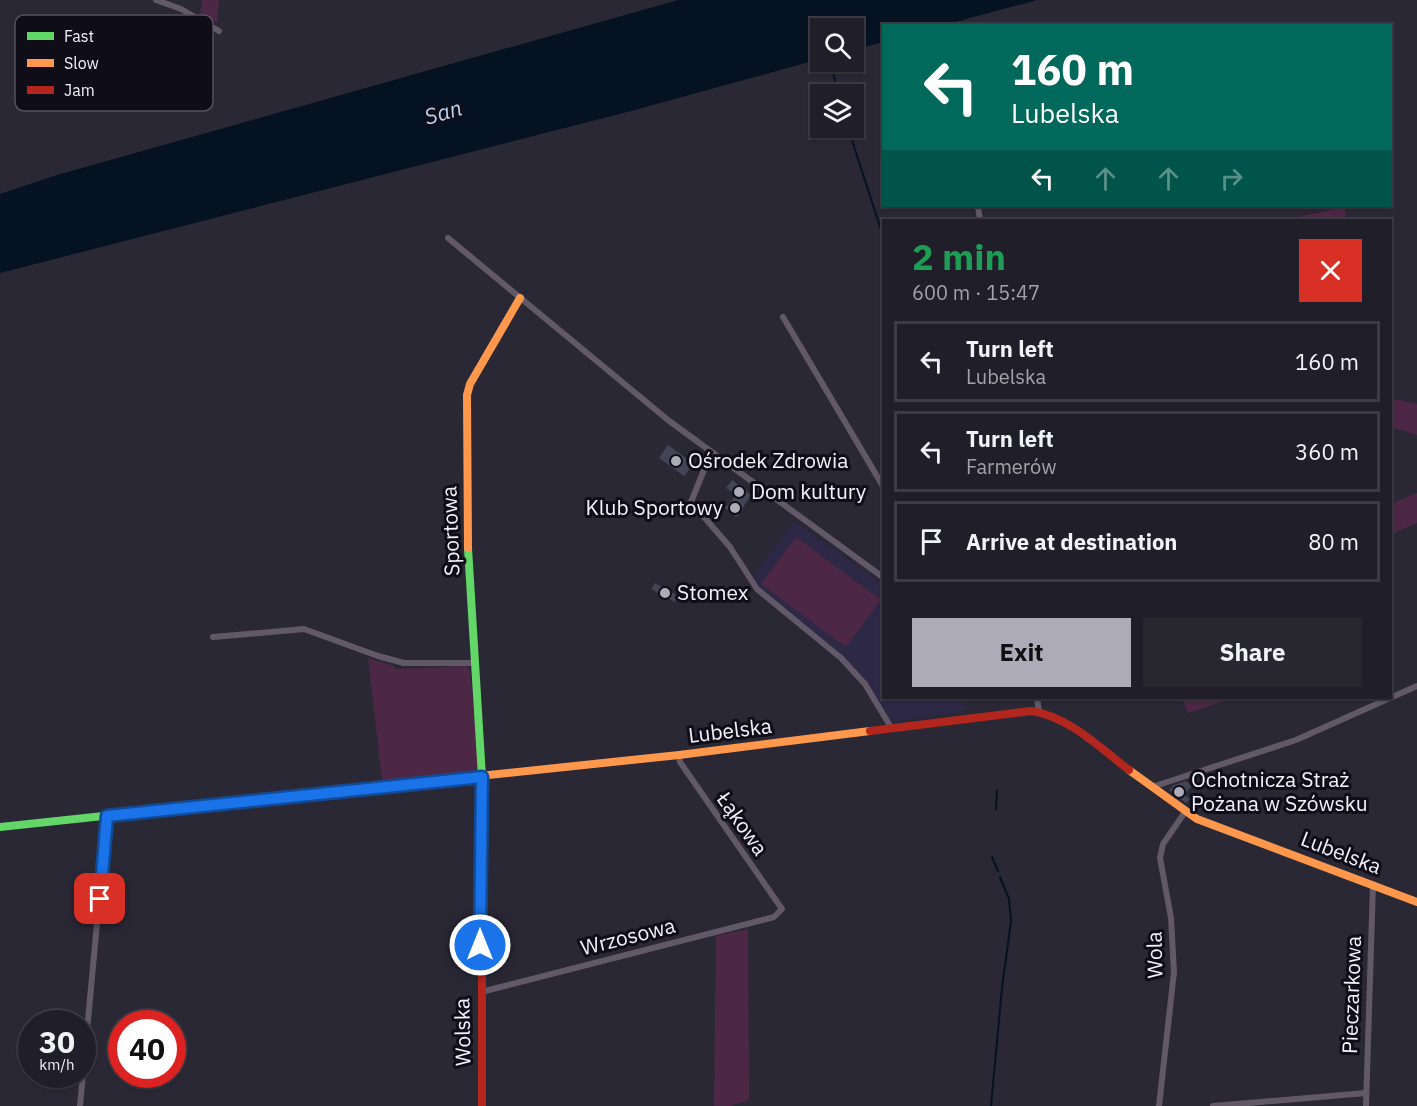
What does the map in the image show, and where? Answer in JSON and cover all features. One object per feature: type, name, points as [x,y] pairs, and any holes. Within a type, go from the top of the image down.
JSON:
[{"type":"main road","name":"Sportowa","points":[[482,777],[467,526],[466,395],[470,384],[520,298]]},
{"type":"main road","name":"Lubelska","points":[[0,827],[482,777],[679,755],[1016,712],[1039,712],[1064,722],[1185,812],[1209,825],[1417,902]]},
{"type":"main road","name":"Wolska","points":[[482,777],[480,992],[482,1106]]},
{"type":"street","points":[[156,0],[191,15]]},
{"type":"street","points":[[213,28],[219,31]]},
{"type":"street","points":[[448,238],[622,384],[711,453],[882,578]]},
{"type":"street","points":[[783,317],[882,485]]},
{"type":"street","points":[[711,453],[691,502],[730,547],[757,589],[841,658],[865,684],[892,729]]},
{"type":"street","points":[[213,637],[304,629],[404,663],[474,663]]},
{"type":"street","points":[[1392,697],[1417,686]]},
{"type":"street","points":[[1037,699],[1039,712]]},
{"type":"street","points":[[1152,787],[1296,740],[1388,699]]},
{"type":"street","name":"Łąkowa","points":[[679,755],[680,762],[686,771],[782,909]]},
{"type":"street","name":"Wola","points":[[1159,1106],[1174,972],[1171,918],[1160,858],[1162,844],[1185,812]]},
{"type":"street","points":[[80,1106],[107,816]]},
{"type":"street","name":"Pieczarkowa","points":[[1366,1106],[1373,884]]},
{"type":"street","name":"Wrzosowa","points":[[480,992],[774,917],[782,909]]},
{"type":"street","points":[[1213,1106],[1366,1093]]},
{"type":"shaded area","points":[[202,0],[219,0],[217,23],[213,21],[213,15],[200,15]]},
{"type":"shaded area","points":[[1344,207],[1347,219],[1290,219]]},
{"type":"shaded area","points":[[1392,398],[1417,404],[1417,435],[1392,427]]},
{"type":"shaded area","points":[[1417,493],[1417,523],[1392,534],[1392,504]]},
{"type":"shaded area","points":[[794,521],[882,584],[882,699],[964,699],[966,711],[893,722],[868,684],[846,659],[757,585],[754,575]]},
{"type":"shaded area","points":[[796,537],[881,600],[846,647],[761,584]]},
{"type":"shaded area","points":[[368,658],[394,666],[396,669],[465,666],[470,670],[479,772],[382,780]]},
{"type":"shaded area","points":[[1182,699],[1230,699],[1188,713]]},
{"type":"shaded area","points":[[748,929],[749,1100],[730,1106],[714,1106],[716,936]]},
{"type":"water","name":"San","points":[[678,0],[1037,0],[948,24],[882,24],[882,42],[864,47],[864,18],[810,18],[810,62],[631,111],[0,273],[0,194],[57,175]]},
{"type":"building","name":"Ośrodek Zdrowia","points":[[668,445],[694,464],[684,476],[659,458]]},
{"type":"building","points":[[732,480],[751,495],[737,517],[725,508],[736,495],[726,488]]},
{"type":"building","name":"Stomex","points":[[655,583],[678,596],[675,602],[651,589]]},
{"type":"building","name":"Ochotnicza Straż Pożana w Szówsku","points":[[1186,781],[1192,786],[1184,794],[1190,799],[1186,803],[1169,790],[1174,785]]},
{"type":"waterway","points":[[833,72],[836,84]]},
{"type":"waterway","points":[[851,138],[882,233]]},
{"type":"waterway","points":[[996,809],[997,791]]},
{"type":"waterway","points":[[992,857],[998,871]]},
{"type":"waterway","points":[[991,1106],[1011,921],[1009,899],[1000,877]]},
{"type":"traffic: fast","points":[[468,548],[482,777],[482,886]]},
{"type":"traffic: fast","points":[[0,827],[413,783]]},
{"type":"traffic: slow","points":[[468,548],[467,395],[470,384],[520,298]]},
{"type":"traffic: slow","points":[[413,783],[679,755],[870,731]]},
{"type":"traffic: slow","points":[[1129,770],[1197,819],[1417,902]]},
{"type":"traffic: jam","points":[[870,731],[1031,711],[1045,714],[1071,726],[1129,770]]},
{"type":"traffic: jam","points":[[482,886],[482,1106]]},
{"type":"place","name":"Ośrodek Zdrowia","points":[[676,461]]},
{"type":"place","name":"Dom kultury","points":[[739,492]]},
{"type":"place","name":"Klub Sportowy","points":[[735,508]]},
{"type":"place","name":"Stomex","points":[[665,593]]},
{"type":"place","name":"Ochotnicza Straż Pożana w Szówsku","points":[[1179,792]]},
{"type":"route","points":[[100,899],[107,816],[482,777],[480,945]]}]
